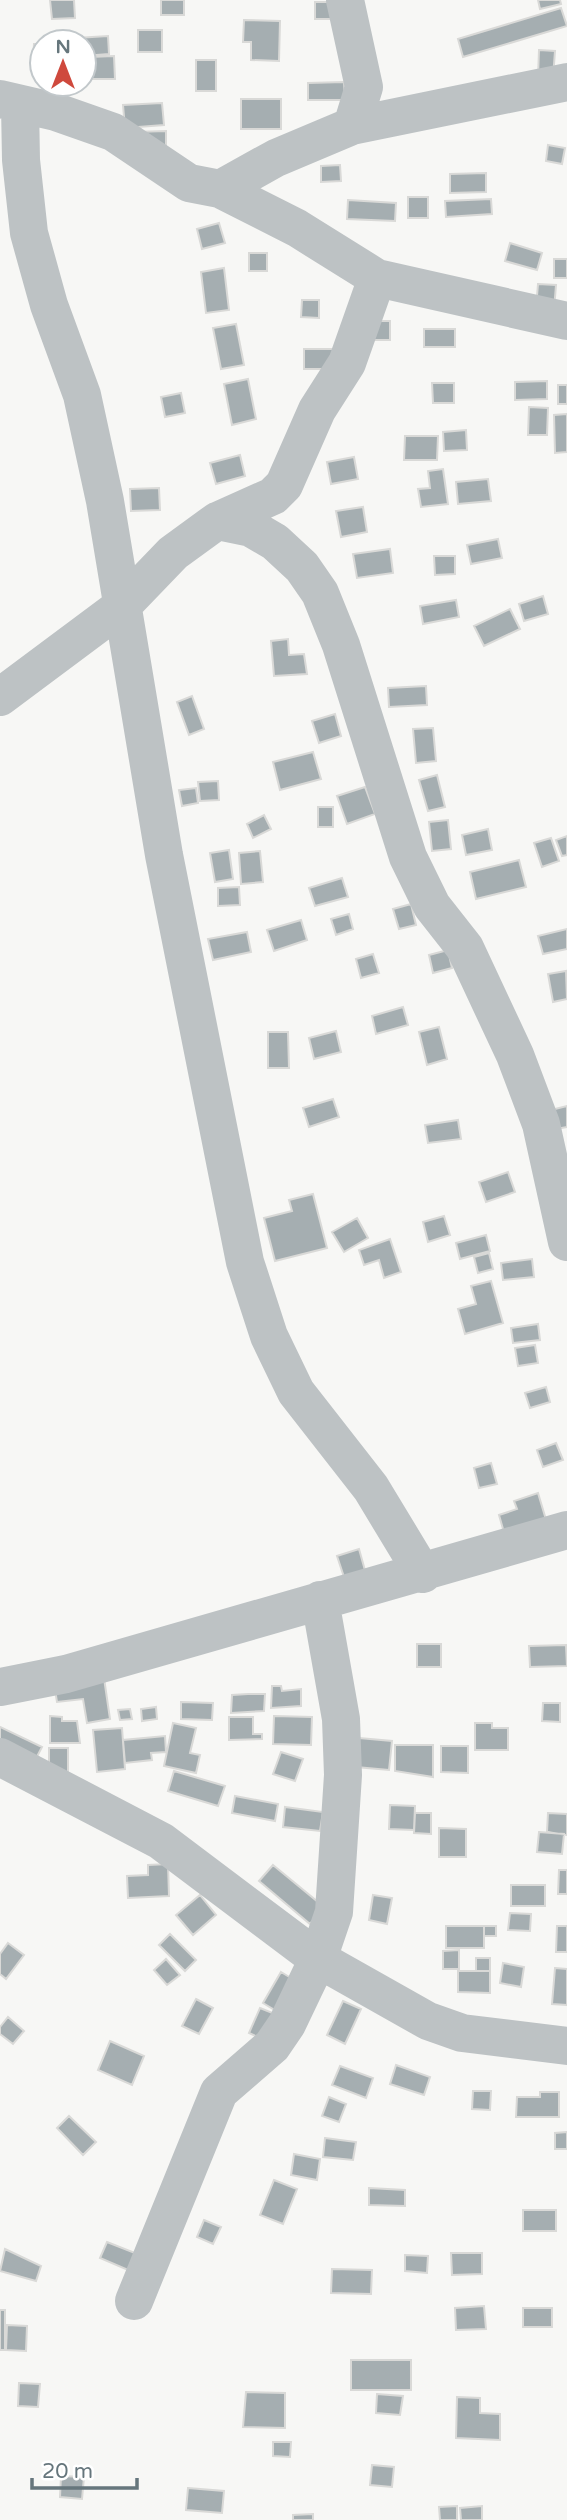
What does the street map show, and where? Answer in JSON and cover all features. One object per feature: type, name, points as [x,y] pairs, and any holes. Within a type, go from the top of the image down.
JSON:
[{"type":"street","points":[[345,0],[364,88],[352,126]]},
{"type":"street","points":[[220,189],[276,158],[352,126],[567,82]]},
{"type":"street","points":[[423,1574],[371,1488],[296,1392],[269,1336],[245,1262],[164,855],[105,502],[82,395],[49,305],[29,233],[21,160],[10,102],[113,132],[189,183],[220,189],[297,228],[377,278],[567,321]]},
{"type":"street","points":[[0,697],[122,606],[173,553],[217,521],[273,496],[284,485],[293,470],[317,410],[346,362],[377,278]]},
{"type":"street","points":[[217,521],[251,528],[275,542],[302,567],[320,593],[341,645],[408,857],[432,906],[465,948],[491,1010],[515,1055],[541,1124],[567,1242]]},
{"type":"street","points":[[0,1687],[66,1674],[423,1574],[567,1530]]},
{"type":"street","points":[[134,2301],[219,2092],[272,2046],[287,2024],[318,1959],[334,1912],[343,1775],[341,1719],[320,1601]]},
{"type":"street","points":[[0,1757],[161,1841],[318,1959],[428,2021],[462,2032],[567,2046]]},
{"type":"building","points":[[50,0],[74,0],[75,18],[52,19]]},
{"type":"building","points":[[161,0],[184,0],[184,15],[161,15]]},
{"type":"building","points":[[538,0],[560,0],[561,4],[540,9]]},
{"type":"building","points":[[315,2],[333,2],[333,19],[315,19]]},
{"type":"building","points":[[561,8],[567,26],[463,57],[458,39]]},
{"type":"building","points":[[244,20],[280,21],[279,61],[251,60],[251,42],[243,42]]},
{"type":"building","points":[[138,30],[162,30],[162,52],[138,52]]},
{"type":"building","points":[[108,36],[109,54],[98,55],[98,37]]},
{"type":"building","points":[[539,50],[555,51],[553,78],[538,77]]},
{"type":"building","points":[[114,56],[115,79],[98,79],[98,57]]},
{"type":"building","points":[[196,60],[216,60],[216,91],[196,91]]},
{"type":"building","points":[[344,82],[345,100],[308,100],[308,83]]},
{"type":"building","points":[[241,99],[281,99],[281,129],[241,129]]},
{"type":"building","points":[[162,103],[164,125],[125,128],[123,105]]},
{"type":"building","points":[[166,131],[166,147],[134,132]]},
{"type":"building","points":[[548,145],[565,148],[562,164],[546,161]]},
{"type":"building","points":[[340,165],[341,181],[321,182],[321,166]]},
{"type":"building","points":[[486,173],[486,192],[450,193],[450,174]]},
{"type":"building","points":[[408,197],[428,197],[428,218],[408,218]]},
{"type":"building","points":[[491,199],[492,214],[446,217],[445,201]]},
{"type":"building","points":[[348,200],[396,203],[395,221],[347,219]]},
{"type":"building","points":[[219,223],[225,243],[202,249],[197,229]]},
{"type":"building","points":[[510,243],[542,253],[537,270],[505,261]]},
{"type":"building","points":[[249,253],[267,253],[267,271],[249,271]]},
{"type":"building","points":[[554,259],[567,259],[567,278],[554,278]]},
{"type":"building","points":[[224,268],[229,310],[206,313],[201,272]]},
{"type":"building","points":[[538,284],[556,285],[554,310],[536,308]]},
{"type":"building","points":[[302,300],[319,300],[319,318],[301,317]]},
{"type":"building","points":[[370,321],[390,321],[390,340],[370,340]]},
{"type":"building","points":[[236,324],[244,365],[221,369],[213,328]]},
{"type":"building","points":[[424,329],[455,329],[455,347],[424,347]]},
{"type":"building","points":[[304,349],[340,349],[340,369],[304,369]]},
{"type":"building","points":[[248,379],[256,419],[232,425],[224,384]]},
{"type":"building","points":[[547,381],[547,399],[515,400],[515,382]]},
{"type":"building","points":[[432,383],[454,383],[454,403],[433,403]]},
{"type":"building","points":[[558,385],[567,385],[567,404],[558,404]]},
{"type":"building","points":[[181,393],[185,413],[165,417],[161,397]]},
{"type":"building","points":[[529,407],[548,408],[547,435],[528,435]]},
{"type":"building","points":[[567,414],[567,452],[555,453],[554,415]]},
{"type":"building","points":[[466,430],[467,450],[444,451],[443,432]]},
{"type":"building","points":[[405,436],[438,436],[437,460],[404,460]]},
{"type":"building","points":[[240,455],[245,476],[216,484],[210,463]]},
{"type":"building","points":[[354,457],[358,479],[331,484],[327,462]]},
{"type":"building","points":[[443,469],[448,504],[421,507],[418,489],[430,488],[428,471]]},
{"type":"building","points":[[488,479],[491,501],[458,504],[456,482]]},
{"type":"building","points":[[159,488],[160,510],[131,511],[130,489]]},
{"type":"building","points":[[363,507],[367,532],[341,537],[336,511]]},
{"type":"building","points":[[498,539],[502,558],[471,564],[467,545]]},
{"type":"building","points":[[390,549],[393,573],[357,578],[353,554]]},
{"type":"building","points":[[434,556],[455,556],[455,574],[435,575]]},
{"type":"building","points":[[543,596],[548,614],[524,621],[519,604]]},
{"type":"building","points":[[456,600],[459,617],[423,624],[420,606]]},
{"type":"building","points":[[510,609],[520,629],[484,646],[474,626]]},
{"type":"building","points":[[288,639],[289,655],[304,654],[307,674],[274,676],[271,641]]},
{"type":"building","points":[[426,686],[427,705],[389,707],[388,688]]},
{"type":"building","points":[[192,696],[204,729],[189,735],[177,702]]},
{"type":"building","points":[[335,714],[341,736],[319,743],[312,721]]},
{"type":"building","points":[[433,728],[436,761],[416,763],[413,729]]},
{"type":"building","points":[[313,752],[321,779],[280,790],[273,762]]},
{"type":"building","points":[[437,775],[445,807],[428,811],[419,780]]},
{"type":"building","points":[[218,781],[219,800],[200,801],[198,782]]},
{"type":"building","points":[[365,787],[375,814],[347,824],[337,796]]},
{"type":"building","points":[[196,788],[198,803],[182,806],[179,790]]},
{"type":"building","points":[[318,807],[333,807],[333,827],[318,827]]},
{"type":"building","points":[[264,815],[271,829],[253,838],[247,824]]},
{"type":"building","points":[[448,820],[451,849],[432,851],[429,822]]},
{"type":"building","points":[[488,829],[492,850],[466,855],[462,835]]},
{"type":"building","points":[[567,836],[567,855],[562,856],[556,840]]},
{"type":"building","points":[[551,838],[559,861],[542,867],[534,843]]},
{"type":"building","points":[[229,850],[233,879],[215,882],[210,853]]},
{"type":"building","points":[[260,851],[263,882],[241,884],[239,853]]},
{"type":"building","points":[[519,860],[526,887],[476,899],[470,872]]},
{"type":"building","points":[[342,878],[348,897],[315,906],[309,888]]},
{"type":"building","points":[[239,887],[240,905],[218,906],[218,888]]},
{"type":"building","points":[[411,904],[416,925],[399,929],[393,909]]},
{"type":"building","points":[[349,914],[353,929],[336,935],[331,919]]},
{"type":"building","points":[[301,920],[307,940],[274,951],[267,930]]},
{"type":"building","points":[[567,929],[567,949],[543,954],[538,936]]},
{"type":"building","points":[[247,932],[251,952],[213,960],[208,939]]},
{"type":"building","points":[[448,950],[452,968],[433,973],[429,955]]},
{"type":"building","points":[[373,954],[379,973],[361,978],[356,959]]},
{"type":"building","points":[[566,971],[567,999],[553,1002],[548,974]]},
{"type":"building","points":[[403,1007],[408,1025],[376,1034],[372,1016]]},
{"type":"building","points":[[439,1027],[447,1059],[427,1065],[419,1032]]},
{"type":"building","points":[[336,1031],[341,1052],[314,1059],[309,1038]]},
{"type":"building","points":[[268,1032],[288,1032],[289,1068],[268,1068]]},
{"type":"building","points":[[333,1099],[339,1117],[309,1127],[303,1108]]},
{"type":"building","points":[[567,1106],[567,1127],[556,1129],[551,1110]]},
{"type":"building","points":[[458,1120],[461,1139],[428,1143],[425,1125]]},
{"type":"building","points":[[508,1172],[515,1192],[486,1202],[479,1182]]},
{"type":"building","points":[[313,1194],[327,1248],[275,1261],[264,1218],[292,1211],[289,1200]]},
{"type":"building","points":[[444,1216],[450,1235],[428,1242],[423,1222]]},
{"type":"building","points":[[357,1218],[368,1238],[344,1252],[332,1232]]},
{"type":"building","points":[[486,1235],[490,1251],[460,1259],[456,1243]]},
{"type":"building","points":[[390,1239],[401,1272],[384,1278],[379,1260],[364,1265],[359,1250]]},
{"type":"building","points":[[489,1253],[493,1269],[478,1273],[474,1257]]},
{"type":"building","points":[[532,1259],[534,1277],[503,1280],[501,1263]]},
{"type":"building","points":[[491,1281],[503,1323],[465,1334],[458,1309],[476,1304],[471,1286]]},
{"type":"building","points":[[538,1324],[540,1340],[513,1343],[511,1328]]},
{"type":"building","points":[[535,1345],[538,1363],[518,1366],[515,1348]]},
{"type":"building","points":[[546,1387],[550,1402],[530,1408],[525,1393]]},
{"type":"building","points":[[556,1443],[563,1460],[543,1467],[537,1450]]},
{"type":"building","points":[[491,1463],[497,1484],[479,1488],[474,1468]]},
{"type":"building","points":[[538,1493],[547,1523],[505,1536],[499,1515],[517,1509],[514,1501]]},
{"type":"building","points":[[359,1549],[366,1574],[345,1580],[337,1556]]},
{"type":"building","points":[[417,1644],[441,1644],[441,1667],[417,1667]]},
{"type":"building","points":[[566,1645],[567,1666],[530,1667],[529,1646]]},
{"type":"building","points":[[104,1678],[110,1719],[87,1723],[83,1699],[57,1702],[54,1684]]},
{"type":"building","points":[[272,1686],[281,1686],[282,1691],[301,1689],[301,1706],[271,1708]]},
{"type":"building","points":[[265,1694],[264,1711],[231,1713],[232,1695]]},
{"type":"building","points":[[181,1702],[213,1703],[212,1720],[181,1719]]},
{"type":"building","points":[[543,1703],[560,1703],[560,1722],[542,1721]]},
{"type":"building","points":[[156,1707],[157,1719],[142,1721],[141,1709]]},
{"type":"building","points":[[130,1709],[132,1719],[120,1720],[118,1710]]},
{"type":"building","points":[[50,1716],[62,1717],[62,1721],[77,1721],[80,1743],[50,1743]]},
{"type":"building","points":[[274,1716],[312,1717],[311,1745],[273,1744]]},
{"type":"building","points":[[229,1717],[253,1717],[253,1734],[262,1734],[262,1739],[229,1740]]},
{"type":"building","points":[[173,1723],[196,1728],[190,1753],[200,1755],[196,1773],[164,1766]]},
{"type":"building","points":[[475,1723],[492,1723],[492,1728],[508,1728],[508,1750],[475,1750]]},
{"type":"building","points":[[0,1727],[42,1747],[30,1770],[0,1755]]},
{"type":"building","points":[[122,1728],[125,1769],[97,1772],[93,1730]]},
{"type":"building","points":[[165,1736],[166,1752],[151,1753],[152,1760],[125,1763],[123,1740]]},
{"type":"building","points":[[359,1738],[392,1741],[389,1770],[356,1767]]},
{"type":"building","points":[[395,1745],[433,1745],[433,1777],[395,1771]]},
{"type":"building","points":[[441,1746],[468,1746],[468,1773],[441,1772]]},
{"type":"building","points":[[49,1748],[68,1748],[68,1778],[49,1778]]},
{"type":"building","points":[[281,1752],[303,1759],[295,1781],[273,1774]]},
{"type":"building","points":[[174,1771],[225,1786],[218,1806],[168,1791]]},
{"type":"building","points":[[235,1796],[278,1804],[275,1821],[232,1813]]},
{"type":"building","points":[[390,1805],[415,1806],[414,1830],[389,1829]]},
{"type":"building","points":[[285,1807],[323,1812],[320,1831],[283,1827]]},
{"type":"building","points":[[415,1813],[431,1813],[431,1834],[414,1833]]},
{"type":"building","points":[[548,1813],[567,1814],[567,1835],[547,1832]]},
{"type":"building","points":[[439,1828],[466,1829],[466,1857],[439,1857]]},
{"type":"building","points":[[539,1832],[564,1834],[562,1854],[537,1852]]},
{"type":"building","points":[[168,1864],[169,1896],[128,1898],[127,1876],[148,1875],[148,1865]]},
{"type":"building","points":[[273,1865],[324,1907],[310,1924],[259,1881]]},
{"type":"building","points":[[559,1870],[567,1870],[567,1894],[558,1894]]},
{"type":"building","points":[[511,1885],[545,1885],[545,1906],[511,1906]]},
{"type":"building","points":[[200,1895],[216,1915],[193,1935],[176,1915]]},
{"type":"building","points":[[373,1895],[392,1898],[387,1924],[369,1920]]},
{"type":"building","points":[[510,1913],[531,1914],[530,1931],[508,1930]]},
{"type":"building","points":[[446,1926],[484,1926],[484,1948],[446,1948]]},
{"type":"building","points":[[484,1926],[496,1926],[496,1936],[484,1936]]},
{"type":"building","points":[[557,1926],[567,1926],[567,1952],[556,1952]]},
{"type":"building","points":[[170,1934],[196,1960],[185,1971],[159,1945]]},
{"type":"building","points":[[8,1943],[24,1955],[6,1979],[0,1974],[0,1954]]},
{"type":"building","points":[[459,1950],[459,1969],[443,1969],[443,1951]]},
{"type":"building","points":[[476,1958],[490,1958],[490,1971],[476,1971]]},
{"type":"building","points":[[166,1959],[180,1975],[167,1985],[154,1970]]},
{"type":"building","points":[[503,1963],[524,1967],[521,1987],[500,1983]]},
{"type":"building","points":[[555,1968],[567,1969],[567,2005],[552,2004]]},
{"type":"building","points":[[458,1971],[490,1971],[490,1993],[458,1992]]},
{"type":"building","points":[[281,1972],[301,1984],[283,2015],[263,2003]]},
{"type":"building","points":[[196,1999],[213,2008],[199,2034],[182,2026]]},
{"type":"building","points":[[343,2001],[361,2009],[345,2044],[327,2035]]},
{"type":"building","points":[[260,2008],[280,2016],[269,2042],[249,2033]]},
{"type":"building","points":[[8,2017],[24,2031],[13,2044],[0,2034],[0,2027]]},
{"type":"building","points":[[110,2041],[144,2056],[132,2085],[98,2070]]},
{"type":"building","points":[[396,2065],[430,2077],[424,2095],[390,2084]]},
{"type":"building","points":[[340,2066],[373,2078],[366,2098],[332,2085]]},
{"type":"building","points":[[473,2091],[491,2091],[490,2110],[472,2109]]},
{"type":"building","points":[[540,2092],[559,2092],[559,2117],[516,2117],[517,2097],[540,2097]]},
{"type":"building","points":[[329,2097],[346,2104],[339,2122],[322,2116]]},
{"type":"building","points":[[69,2116],[96,2142],[83,2155],[57,2128]]},
{"type":"building","points":[[567,2132],[567,2149],[555,2149],[555,2133]]},
{"type":"building","points":[[325,2138],[356,2142],[353,2160],[323,2157]]},
{"type":"building","points":[[294,2154],[320,2159],[317,2180],[291,2175]]},
{"type":"building","points":[[274,2180],[297,2189],[283,2224],[260,2215]]},
{"type":"building","points":[[369,2188],[405,2190],[405,2206],[369,2205]]},
{"type":"building","points":[[523,2210],[556,2210],[556,2231],[523,2231]]},
{"type":"building","points":[[204,2220],[221,2227],[213,2244],[197,2237]]},
{"type":"building","points":[[107,2242],[135,2253],[128,2270],[100,2258]]},
{"type":"building","points":[[5,2249],[41,2266],[36,2281],[0,2271]]},
{"type":"building","points":[[451,2253],[482,2253],[482,2274],[452,2275]]},
{"type":"building","points":[[405,2255],[428,2256],[427,2273],[405,2271]]},
{"type":"building","points":[[332,2269],[372,2270],[371,2294],[331,2293]]},
{"type":"building","points":[[484,2306],[486,2329],[456,2330],[455,2308]]},
{"type":"building","points":[[523,2308],[552,2308],[552,2327],[523,2327]]},
{"type":"building","points":[[0,2310],[5,2310],[5,2350],[0,2350]]},
{"type":"building","points":[[7,2325],[27,2326],[26,2351],[6,2350]]},
{"type":"building","points":[[351,2360],[411,2360],[411,2390],[351,2390]]},
{"type":"building","points":[[19,2383],[40,2384],[38,2407],[18,2406]]},
{"type":"building","points":[[246,2392],[285,2393],[285,2428],[243,2427]]},
{"type":"building","points":[[377,2394],[403,2396],[400,2415],[376,2413]]},
{"type":"building","points":[[457,2397],[480,2398],[480,2413],[500,2414],[500,2440],[456,2438]]},
{"type":"building","points":[[273,2442],[291,2442],[290,2457],[273,2456]]},
{"type":"building","points":[[372,2465],[394,2467],[392,2487],[370,2485]]},
{"type":"building","points":[[61,2476],[84,2477],[82,2499],[60,2497]]},
{"type":"building","points":[[188,2488],[224,2491],[222,2513],[186,2510]]},
{"type":"building","points":[[457,2506],[457,2520],[440,2520],[439,2507]]},
{"type":"building","points":[[482,2506],[482,2520],[461,2520],[460,2508]]},
{"type":"building","points":[[313,2514],[313,2520],[293,2520],[293,2515]]}]
